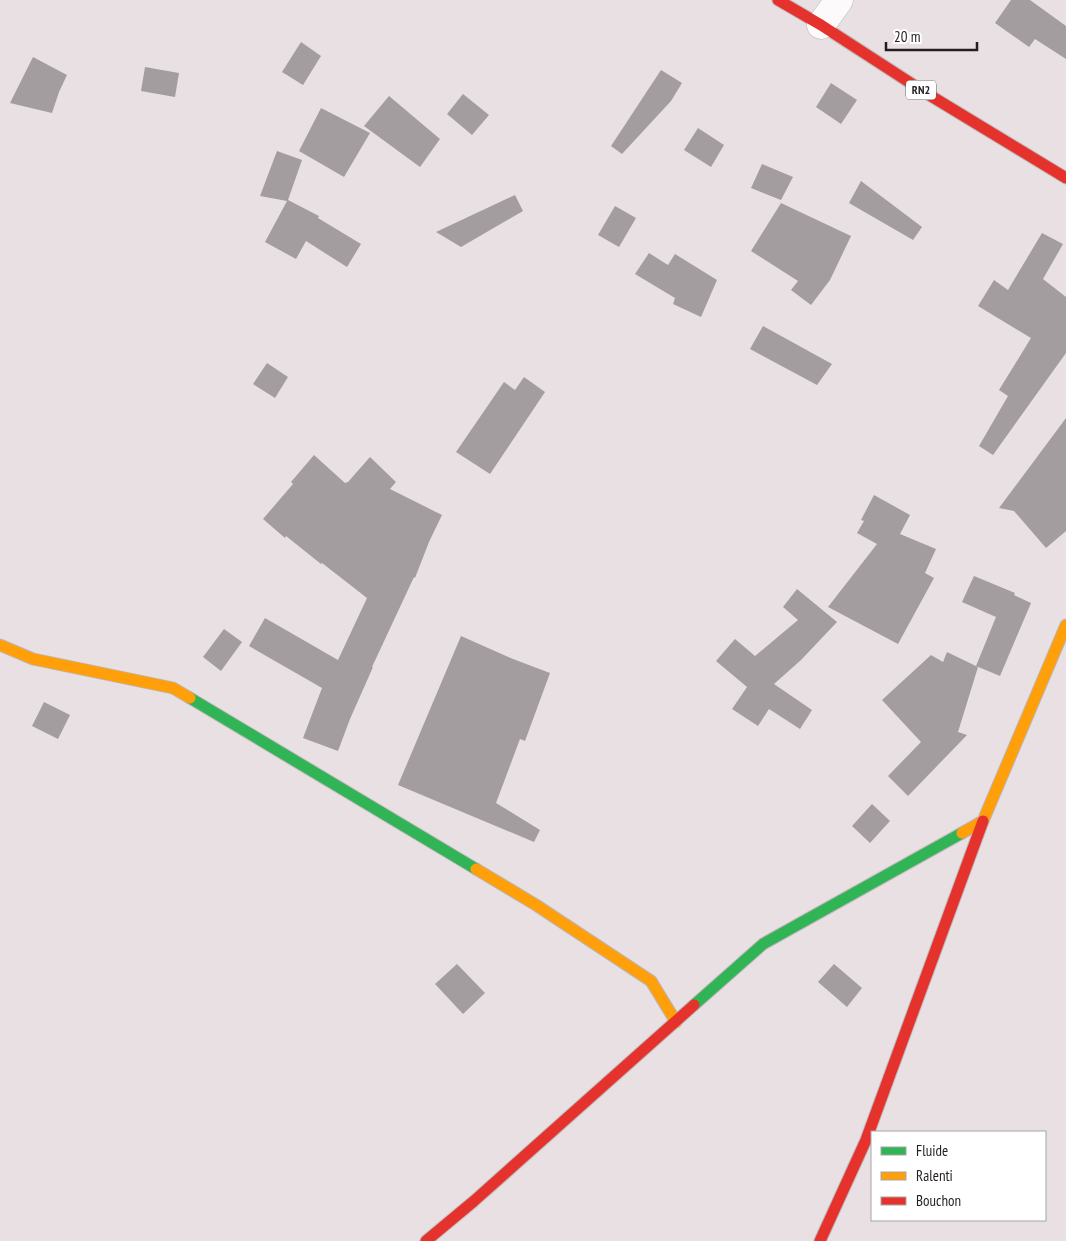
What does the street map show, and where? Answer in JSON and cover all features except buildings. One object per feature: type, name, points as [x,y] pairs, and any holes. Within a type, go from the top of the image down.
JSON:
[{"type":"main road","name":"RN2","points":[[778,0],[1066,178]]},
{"type":"main road","points":[[820,1241],[866,1140],[983,821],[1066,625]]},
{"type":"main road","points":[[0,645],[34,659],[173,688],[536,905],[651,981],[676,1022]]},
{"type":"main road","points":[[426,1241],[474,1201],[763,944],[983,821]]},
{"type":"street","points":[[821,25],[839,0]]},
{"type":"traffic: fast","points":[[190,698],[476,869]]},
{"type":"traffic: fast","points":[[694,1005],[763,944],[962,833]]},
{"type":"traffic: slow","points":[[962,833],[983,821],[1066,625]]},
{"type":"traffic: slow","points":[[0,645],[33,659],[173,688],[190,698]]},
{"type":"traffic: slow","points":[[476,869],[536,905],[651,981],[676,1022]]},
{"type":"traffic: jam","points":[[778,0],[1066,178]]},
{"type":"traffic: jam","points":[[820,1241],[866,1140],[983,821]]},
{"type":"traffic: jam","points":[[426,1241],[474,1201],[694,1005]]}]
